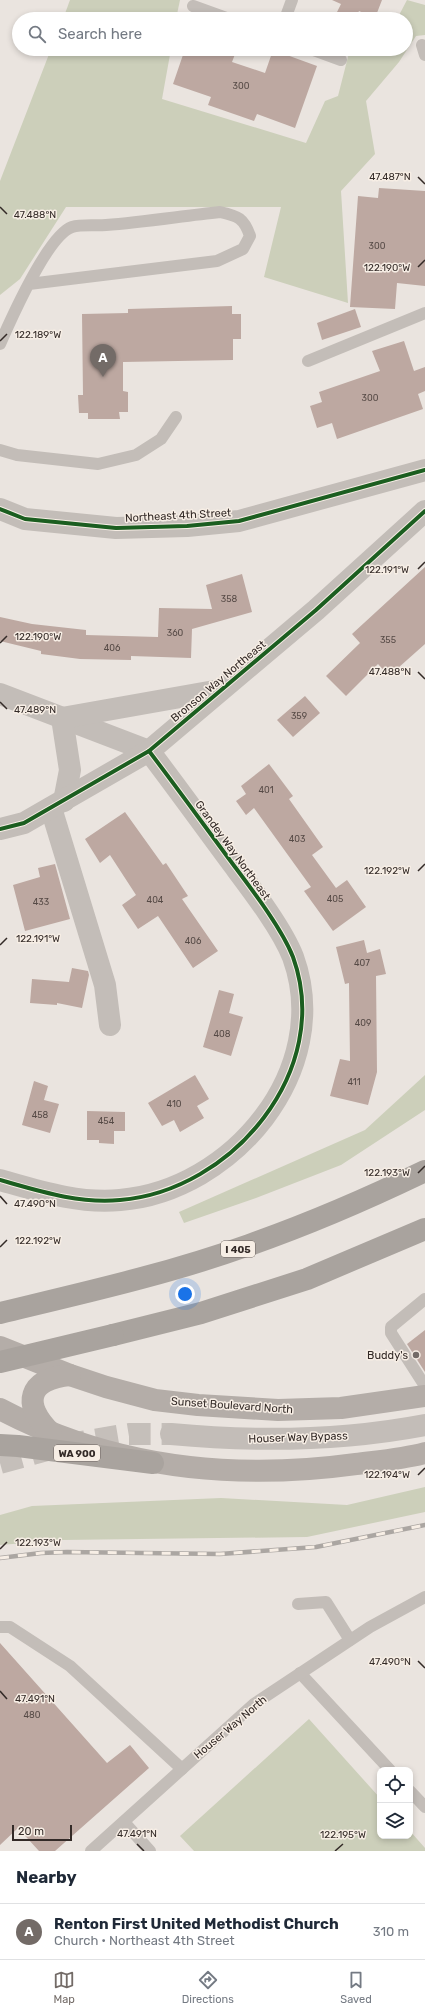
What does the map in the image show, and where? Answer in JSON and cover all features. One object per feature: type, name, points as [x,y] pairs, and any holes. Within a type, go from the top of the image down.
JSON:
[{"type":"highway","name":"I 405","points":[[0,1313],[115,1285],[248,1246],[320,1219],[425,1171]]},
{"type":"highway","points":[[0,1362],[201,1313],[308,1279],[425,1229]]},
{"type":"highway","name":"WA 900","points":[[0,1445],[153,1463]]},
{"type":"main road","name":"Sunset Boulevard North","points":[[0,1347],[70,1375],[106,1387],[155,1400],[198,1405],[278,1410],[340,1408],[424,1386]]},
{"type":"main road","points":[[52,1433],[41,1423],[35,1413],[33,1404],[34,1395],[38,1387],[45,1381],[53,1377],[70,1375]]},
{"type":"main road","points":[[0,1409],[52,1433],[111,1452],[153,1463]]},
{"type":"main road","name":"WA 900","points":[[153,1463],[206,1469],[245,1471],[313,1470],[425,1453]]},
{"type":"street","name":"Northeast 4th Street","points":[[0,509],[25,519],[116,528],[187,526],[239,521],[425,470]]},
{"type":"street","name":"Bronson Way Northeast","points":[[0,829],[24,823],[149,751],[316,610],[425,512]]},
{"type":"street","points":[[62,718],[221,690]]},
{"type":"street","points":[[0,694],[149,751]]},
{"type":"street","points":[[62,718],[70,770],[58,804],[105,984],[110,1025]]},
{"type":"street","name":"Grandey Way Northeast","points":[[0,1180],[82,1200],[120,1200],[159,1193],[199,1176],[232,1152],[258,1126],[280,1094],[294,1060],[302,1020],[301,995],[293,957],[253,891],[149,751]]},
{"type":"street","name":"Houser Way Bypass","points":[[171,1434],[225,1438],[311,1439],[358,1435],[425,1425]]},
{"type":"lane","points":[[288,12],[292,0]]},
{"type":"lane","points":[[193,6],[210,12]]},
{"type":"lane","points":[[330,56],[341,60]]},
{"type":"lane","points":[[0,344],[18,304],[54,240],[72,227],[106,225],[220,212],[235,215],[246,224],[250,236],[243,249],[217,261],[30,284]]},
{"type":"lane","points":[[308,361],[425,313]]},
{"type":"lane","points":[[0,450],[16,456],[98,464],[136,455],[161,439],[176,417]]},
{"type":"lane","points":[[424,1386],[391,1333],[391,1327],[425,1299]]},
{"type":"lane","name":"Houser Way North","points":[[91,1851],[254,1704],[370,1627],[425,1597]]},
{"type":"lane","points":[[298,1604],[326,1602],[350,1640]]},
{"type":"lane","points":[[0,1627],[10,1627],[70,1666],[182,1769]]},
{"type":"lane","points":[[300,1674],[387,1767]]},
{"type":"lane","points":[[413,1794],[425,1807]]},
{"type":"lane","points":[[124,1822],[150,1851]]},
{"type":"green space","points":[[70,0],[180,0],[177,12],[66,12]]},
{"type":"green space","points":[[407,0],[425,5],[425,35],[416,36],[413,41],[413,12],[401,12]]},
{"type":"green space","points":[[48,56],[170,56],[162,99],[306,143],[325,101],[338,96],[348,56],[403,56],[366,101],[375,154],[341,191],[348,303],[264,277],[281,207],[66,207],[20,279],[0,295],[0,181]]},
{"type":"green space","points":[[425,1075],[425,1110],[341,1165],[256,1198],[184,1223],[179,1212],[365,1130]]},
{"type":"green space","points":[[425,1487],[425,1512],[307,1537],[62,1540],[0,1545],[0,1515],[32,1506],[221,1498],[347,1505]]},
{"type":"green space","points":[[309,1719],[377,1795],[377,1839],[413,1839],[413,1834],[425,1848],[425,1851],[194,1851],[180,1836]]},
{"type":"building","points":[[332,0],[382,0],[377,12],[337,12],[341,4]]},
{"type":"building","points":[[183,56],[234,56],[232,62],[265,73],[271,56],[290,56],[317,66],[295,128],[257,114],[254,121],[208,105],[211,97],[173,84]]},
{"type":"building","points":[[379,188],[425,191],[425,286],[397,283],[395,309],[350,307],[358,196],[378,198]]},
{"type":"building","points":[[232,306],[232,314],[241,314],[241,339],[233,339],[233,360],[123,362],[123,391],[128,392],[128,412],[119,412],[120,419],[88,419],[88,413],[79,413],[78,395],[83,395],[82,314],[128,313],[128,309]]},
{"type":"building","points":[[355,309],[361,327],[322,340],[317,323]]},
{"type":"building","points":[[404,341],[414,371],[425,367],[425,391],[418,394],[423,409],[337,439],[332,423],[317,428],[310,406],[322,402],[319,392],[380,371],[372,351]]},
{"type":"building","points":[[425,567],[425,644],[389,676],[378,664],[346,696],[326,676],[360,643],[352,634]]},
{"type":"building","points":[[242,574],[252,612],[192,629],[191,658],[131,656],[131,660],[80,659],[41,654],[41,651],[0,641],[0,617],[32,624],[86,630],[86,635],[158,637],[159,608],[212,609],[206,585]]},
{"type":"building","points":[[305,696],[320,713],[293,737],[277,720]]},
{"type":"building","points":[[269,764],[293,796],[289,799],[323,847],[312,855],[336,888],[347,880],[366,907],[333,931],[304,891],[311,887],[254,808],[246,815],[236,801],[246,794],[241,786]]},
{"type":"building","points":[[125,812],[163,865],[166,863],[188,896],[182,899],[218,951],[193,968],[158,916],[138,929],[122,905],[136,895],[110,855],[100,863],[85,839]]},
{"type":"building","points":[[55,864],[70,919],[25,931],[13,885],[40,877],[38,868]]},
{"type":"building","points":[[364,940],[367,953],[380,949],[386,974],[376,976],[377,1072],[368,1105],[330,1096],[340,1059],[350,1061],[349,983],[345,984],[336,947]]},
{"type":"building","points":[[72,968],[88,971],[89,975],[82,1008],[57,1003],[57,1005],[30,1003],[32,979],[69,982]]},
{"type":"building","points":[[219,990],[234,994],[229,1013],[243,1017],[231,1056],[203,1047]]},
{"type":"building","points":[[195,1075],[209,1099],[197,1106],[204,1118],[180,1132],[174,1120],[162,1126],[148,1103]]},
{"type":"building","points":[[34,1081],[48,1086],[44,1100],[59,1104],[50,1133],[22,1125]]},
{"type":"building","points":[[87,1111],[125,1112],[125,1131],[114,1131],[114,1144],[99,1143],[99,1140],[87,1140]]},
{"type":"building","name":"Buddy's","points":[[425,1330],[425,1372],[407,1344]]},
{"type":"building","points":[[0,1643],[107,1763],[130,1745],[149,1768],[55,1851],[39,1851],[18,1828],[0,1845]]},
{"type":"tunnel","points":[[0,1463],[69,1444],[129,1434],[171,1434]]},
{"type":"railway","points":[[0,1558],[41,1553],[67,1552],[220,1554],[316,1547],[425,1525]]},
{"type":"cycle path","points":[[0,509],[25,519],[116,528],[187,526],[239,521],[425,470]]},
{"type":"cycle path","points":[[0,829],[24,823],[149,751],[316,610],[425,511]]},
{"type":"cycle path","points":[[0,1180],[59,1196],[89,1200],[120,1200],[161,1192],[200,1174],[235,1149],[264,1118],[286,1081],[299,1041],[302,1000],[293,957],[275,923],[149,751]]},
{"type":"place","name":"Renton First United Methodist Church","points":[[103,377]]},
{"type":"place","name":"Buddy's","points":[[416,1355]]}]
